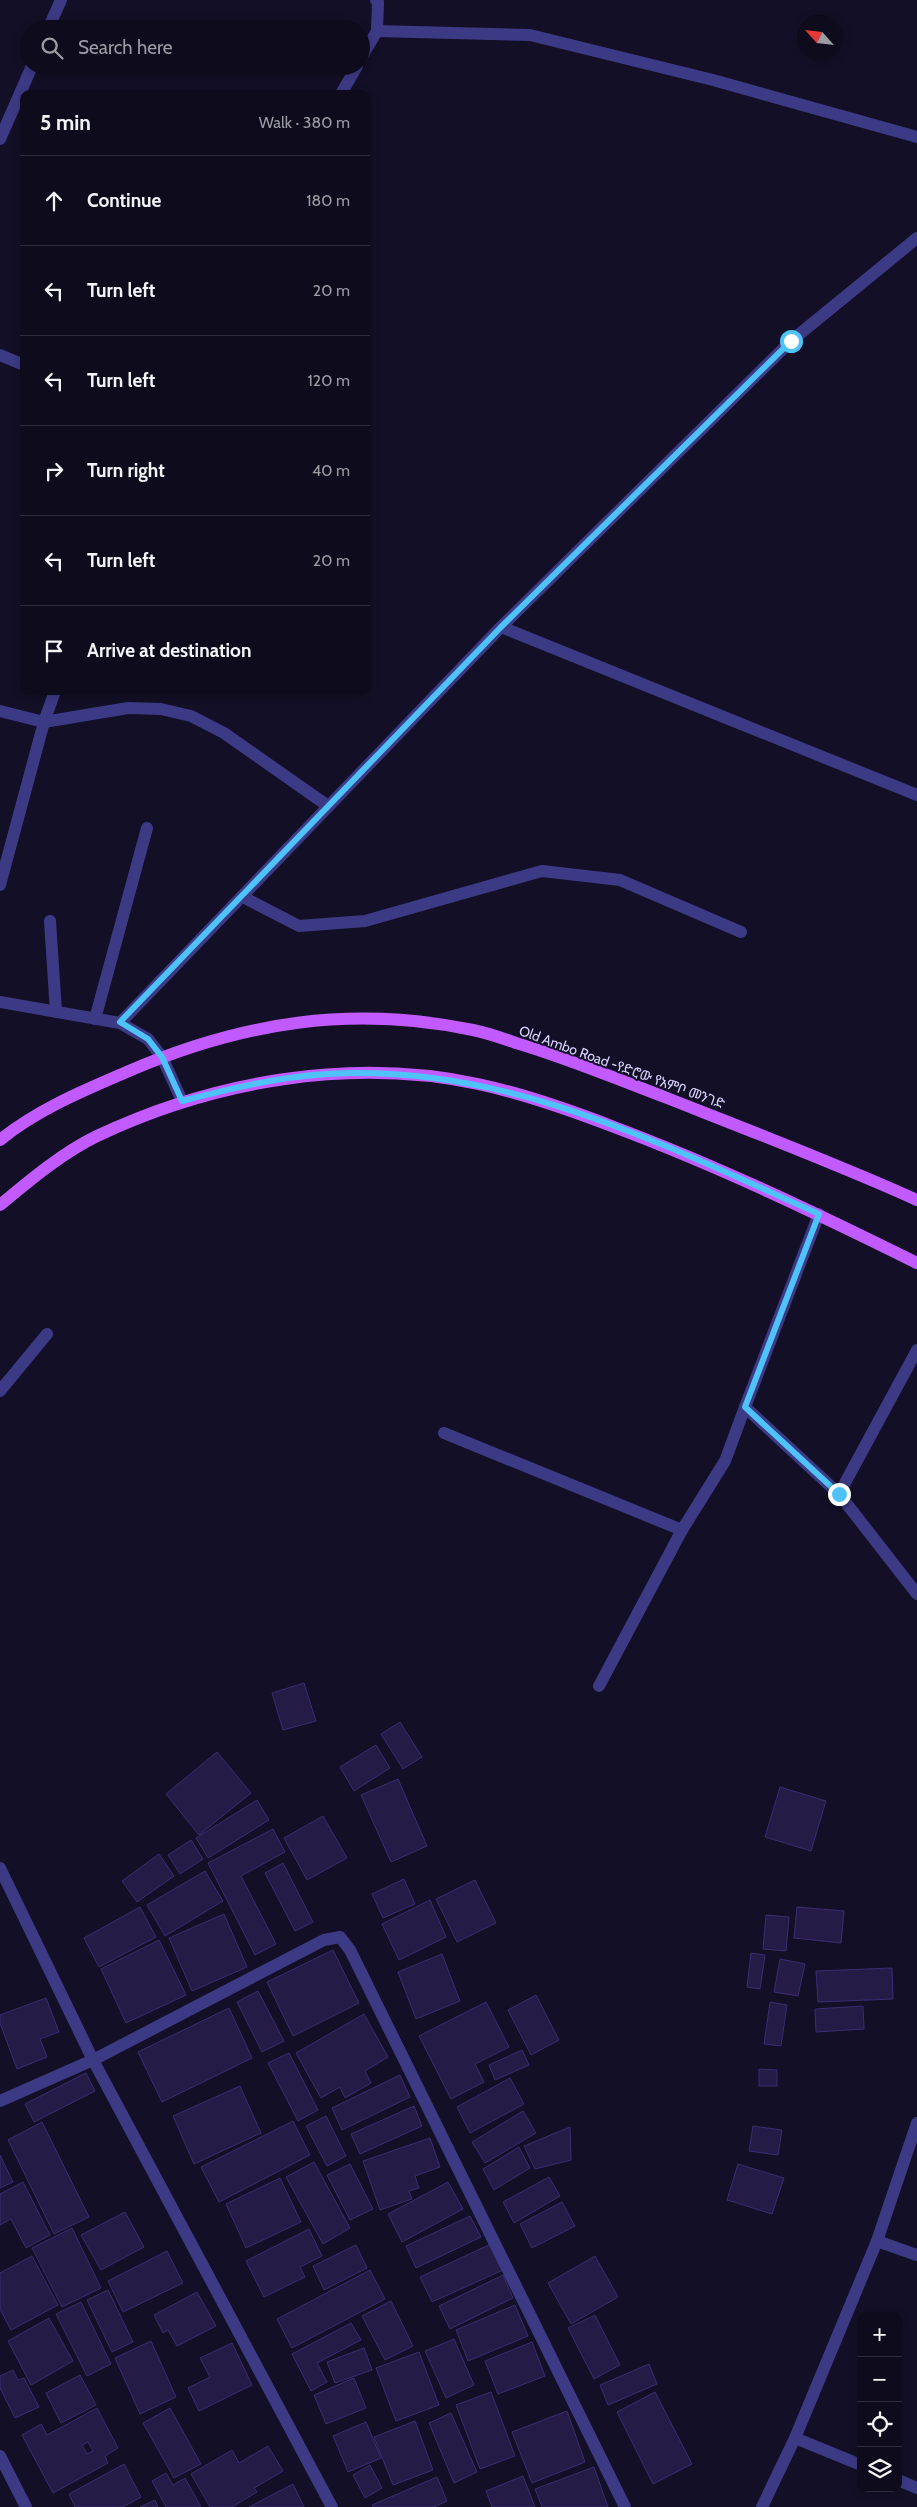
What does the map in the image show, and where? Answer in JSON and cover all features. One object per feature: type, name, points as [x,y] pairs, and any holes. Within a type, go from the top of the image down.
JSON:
[{"type":"main road","name":"Old Ambo Road -የድሮው የአምቦ መንገድ","points":[[0,1140],[12,1130],[66,1098],[162,1057],[215,1038],[277,1024],[334,1018],[400,1019],[475,1030],[555,1055],[839,1165],[917,1200]]},
{"type":"main road","points":[[0,1205],[45,1169],[95,1137],[182,1101],[246,1084],[326,1074],[397,1074],[476,1083],[547,1102],[666,1146],[819,1214],[917,1263]]},
{"type":"street","points":[[52,20],[60,0]]},
{"type":"street","points":[[370,42],[376,32],[380,1]]},
{"type":"street","points":[[376,32],[530,35],[713,80],[917,137]]},
{"type":"street","points":[[21,90],[28,75]]},
{"type":"street","points":[[343,90],[352,75]]},
{"type":"street","points":[[0,139],[20,93]]},
{"type":"street","points":[[120,1022],[243,897],[501,627],[791,341],[917,238]]},
{"type":"street","points":[[0,355],[20,363]]},
{"type":"street","points":[[501,627],[917,795]]},
{"type":"street","points":[[0,885],[44,722],[54,695]]},
{"type":"street","points":[[0,710],[44,722],[128,708],[161,709],[190,716],[224,733],[328,806]]},
{"type":"street","points":[[95,1018],[147,828]]},
{"type":"street","points":[[243,897],[299,926],[365,922],[542,871],[620,880],[741,932]]},
{"type":"street","points":[[50,921],[56,1012]]},
{"type":"street","points":[[0,1002],[120,1022],[148,1039],[162,1057],[182,1101]]},
{"type":"street","points":[[599,1686],[682,1530],[725,1461],[819,1214]]},
{"type":"street","points":[[0,1391],[47,1334]]},
{"type":"street","points":[[839,1494],[917,1350]]},
{"type":"street","points":[[745,1407],[839,1494],[917,1594]]},
{"type":"street","points":[[444,1433],[682,1530]]},
{"type":"street","points":[[0,1868],[93,2060],[332,2507]]},
{"type":"street","points":[[0,2101],[93,2060],[324,1940],[340,1937],[350,1950],[624,2507]]},
{"type":"street","points":[[762,2507],[795,2438],[877,2241],[917,2123]]},
{"type":"street","points":[[877,2241],[917,2255]]},
{"type":"street","points":[[795,2438],[857,2463]]},
{"type":"street","points":[[0,2456],[26,2507]]},
{"type":"street","points":[[902,2482],[917,2488]]},
{"type":"building","points":[[304,1683],[316,1721],[283,1730],[272,1693]]},
{"type":"building","points":[[400,1722],[422,1757],[403,1769],[381,1734]]},
{"type":"building","points":[[376,1745],[390,1768],[354,1791],[340,1767]]},
{"type":"building","points":[[217,1752],[251,1793],[199,1835],[166,1794]]},
{"type":"building","points":[[398,1779],[427,1846],[391,1862],[361,1795]]},
{"type":"building","points":[[780,1787],[826,1801],[811,1851],[765,1837]]},
{"type":"building","points":[[257,1800],[269,1820],[208,1858],[196,1838]]},
{"type":"building","points":[[323,1816],[347,1858],[307,1880],[284,1838]]},
{"type":"building","points":[[273,1829],[285,1852],[241,1876],[276,1944],[255,1955],[208,1863]]},
{"type":"building","points":[[191,1840],[203,1859],[180,1874],[168,1855]]},
{"type":"building","points":[[159,1854],[174,1876],[137,1902],[122,1881]]},
{"type":"building","points":[[283,1863],[313,1922],[295,1931],[265,1873]]},
{"type":"building","points":[[205,1871],[223,1901],[165,1936],[147,1905]]},
{"type":"building","points":[[404,1879],[415,1904],[383,1918],[372,1894]]},
{"type":"building","points":[[475,1880],[496,1923],[457,1942],[436,1899]]},
{"type":"building","points":[[430,1900],[446,1937],[399,1960],[382,1924]]},
{"type":"building","points":[[140,1907],[156,1937],[99,1967],[84,1938]]},
{"type":"building","points":[[797,1907],[844,1911],[841,1943],[794,1938]]},
{"type":"building","points":[[224,1914],[247,1967],[192,1991],[169,1938]]},
{"type":"building","points":[[766,1915],[789,1917],[786,1951],[763,1949]]},
{"type":"building","points":[[159,1940],[186,1995],[126,2023],[101,1969]]},
{"type":"building","points":[[333,1950],[359,2003],[293,2036],[267,1982]]},
{"type":"building","points":[[751,1953],[765,1955],[760,1989],[747,1987]]},
{"type":"building","points":[[442,1954],[460,2001],[416,2019],[398,1972]]},
{"type":"building","points":[[780,1959],[805,1964],[798,1996],[774,1992]]},
{"type":"building","points":[[892,1968],[893,1999],[818,2002],[816,1971]]},
{"type":"building","points":[[258,1991],[284,2041],[262,2052],[237,2002]]},
{"type":"building","points":[[536,1995],[559,2040],[531,2055],[508,2010]]},
{"type":"building","points":[[46,1998],[59,2032],[40,2039],[47,2057],[17,2069],[0,2023],[0,2015]]},
{"type":"building","points":[[486,2002],[509,2047],[475,2064],[484,2082],[451,2099],[419,2036]]},
{"type":"building","points":[[770,2002],[787,2005],[781,2046],[764,2044]]},
{"type":"building","points":[[863,2006],[864,2029],[816,2032],[815,2009]]},
{"type":"building","points":[[229,2008],[252,2058],[162,2102],[138,2052]]},
{"type":"building","points":[[364,2014],[388,2057],[365,2071],[371,2083],[345,2098],[340,2087],[321,2098],[296,2053]]},
{"type":"building","points":[[522,2050],[529,2065],[495,2080],[489,2065]]},
{"type":"building","points":[[289,2053],[318,2110],[298,2121],[268,2063]]},
{"type":"building","points":[[759,2069],[777,2070],[777,2086],[759,2086]]},
{"type":"building","points":[[86,2073],[95,2091],[34,2122],[25,2104]]},
{"type":"building","points":[[400,2075],[410,2097],[342,2130],[332,2108]]},
{"type":"building","points":[[510,2078],[524,2104],[470,2133],[457,2107]]},
{"type":"building","points":[[240,2086],[261,2133],[194,2164],[173,2116]]},
{"type":"building","points":[[414,2106],[422,2126],[360,2154],[351,2134]]},
{"type":"building","points":[[523,2111],[536,2133],[485,2163],[472,2142]]},
{"type":"building","points":[[326,2116],[346,2156],[327,2166],[306,2126]]},
{"type":"building","points":[[293,2121],[310,2155],[219,2202],[201,2167]]},
{"type":"building","points":[[42,2122],[89,2217],[54,2234],[8,2140]]},
{"type":"building","points":[[753,2126],[782,2130],[778,2155],[749,2151]]},
{"type":"building","points":[[570,2127],[571,2160],[535,2169],[524,2146]]},
{"type":"building","points":[[430,2138],[440,2167],[415,2176],[419,2188],[409,2191],[412,2199],[380,2210],[363,2161]]},
{"type":"building","points":[[519,2147],[530,2168],[494,2190],[483,2169]]},
{"type":"building","points":[[0,2155],[13,2182],[0,2188]]},
{"type":"building","points":[[314,2162],[350,2228],[323,2244],[286,2177]]},
{"type":"building","points":[[350,2164],[373,2209],[350,2220],[327,2175]]},
{"type":"building","points":[[738,2164],[784,2178],[772,2214],[727,2200]]},
{"type":"building","points":[[549,2177],[560,2196],[514,2223],[503,2202]]},
{"type":"building","points":[[280,2178],[301,2222],[246,2248],[226,2204]]},
{"type":"building","points":[[23,2182],[50,2235],[26,2248],[11,2219],[0,2225],[0,2194]]},
{"type":"building","points":[[448,2182],[463,2209],[402,2242],[388,2214]]},
{"type":"building","points":[[562,2202],[575,2226],[532,2248],[520,2224]]},
{"type":"building","points":[[125,2212],[144,2247],[101,2270],[81,2235]]},
{"type":"building","points":[[470,2216],[481,2237],[416,2268],[406,2246]]},
{"type":"building","points":[[72,2228],[101,2288],[62,2307],[32,2248]]},
{"type":"building","points":[[309,2229],[322,2256],[300,2267],[305,2277],[264,2297],[246,2261]]},
{"type":"building","points":[[491,2244],[503,2270],[432,2302],[420,2277]]},
{"type":"building","points":[[356,2245],[367,2268],[324,2290],[313,2266]]},
{"type":"building","points":[[167,2251],[183,2283],[123,2312],[108,2281]]},
{"type":"building","points":[[32,2256],[58,2305],[11,2330],[0,2309],[0,2273]]},
{"type":"building","points":[[595,2256],[618,2297],[571,2324],[548,2283]]},
{"type":"building","points":[[370,2270],[385,2299],[292,2348],[277,2319]]},
{"type":"building","points":[[503,2275],[513,2298],[450,2329],[439,2306]]},
{"type":"building","points":[[108,2290],[133,2342],[112,2352],[87,2300]]},
{"type":"building","points":[[197,2292],[216,2326],[177,2346],[168,2330],[163,2333],[154,2315]]},
{"type":"building","points":[[391,2301],[413,2346],[385,2360],[362,2316]]},
{"type":"building","points":[[81,2302],[111,2364],[87,2376],[56,2314]]},
{"type":"building","points":[[515,2305],[528,2336],[468,2361],[456,2330]]},
{"type":"building","points":[[595,2315],[620,2365],[594,2379],[568,2328]]},
{"type":"building","points":[[49,2318],[73,2361],[31,2385],[8,2341]]},
{"type":"building","points":[[351,2323],[361,2340],[317,2363],[327,2382],[311,2391],[292,2354]]},
{"type":"building","points":[[454,2339],[474,2385],[446,2398],[425,2351]]},
{"type":"building","points":[[151,2341],[176,2397],[140,2414],[115,2358]]},
{"type":"building","points":[[532,2342],[545,2376],[498,2394],[485,2361]]},
{"type":"building","points":[[232,2343],[252,2385],[199,2411],[188,2388],[210,2377],[200,2358]]},
{"type":"building","points":[[364,2348],[372,2370],[335,2383],[327,2362]]},
{"type":"building","points":[[419,2352],[439,2405],[396,2421],[376,2368]]},
{"type":"building","points":[[649,2364],[657,2384],[608,2405],[600,2385]]},
{"type":"building","points":[[13,2370],[18,2380],[24,2378],[39,2407],[15,2418],[0,2388],[0,2376]]},
{"type":"building","points":[[80,2375],[96,2405],[61,2423],[46,2393]]},
{"type":"building","points":[[354,2378],[366,2408],[326,2424],[314,2395]]},
{"type":"building","points":[[491,2392],[515,2456],[480,2469],[456,2405]]},
{"type":"building","points":[[655,2392],[692,2464],[653,2484],[617,2412]]},
{"type":"building","points":[[97,2408],[118,2448],[105,2456],[108,2463],[53,2493],[22,2435],[41,2424],[47,2435]],"holes":[[[88,2442],[93,2451],[87,2454],[82,2445]]]},
{"type":"building","points":[[170,2408],[201,2464],[174,2478],[143,2423]]},
{"type":"building","points":[[567,2411],[585,2462],[532,2483],[512,2432]]},
{"type":"building","points":[[451,2413],[477,2472],[454,2483],[429,2423]]},
{"type":"building","points":[[415,2421],[433,2470],[393,2485],[374,2437]]},
{"type":"building","points":[[366,2422],[381,2458],[348,2472],[333,2436]]},
{"type":"building","points":[[268,2446],[283,2471],[254,2488],[257,2492],[232,2507],[210,2507],[191,2474],[232,2450],[239,2463]]},
{"type":"building","points":[[124,2464],[141,2497],[123,2507],[75,2507],[69,2494]]},
{"type":"building","points":[[370,2465],[382,2488],[365,2498],[353,2475]]},
{"type":"building","points":[[594,2467],[608,2507],[542,2507],[535,2489]]},
{"type":"building","points":[[166,2473],[173,2485],[185,2478],[201,2507],[166,2507],[152,2481]]},
{"type":"building","points":[[523,2476],[535,2507],[492,2507],[486,2491]]},
{"type":"building","points":[[437,2477],[447,2501],[434,2507],[373,2507],[372,2505]]},
{"type":"building","points":[[293,2484],[304,2507],[249,2507]]},
{"type":"building","points":[[155,2500],[158,2507],[140,2507]]},
{"type":"route","points":[[791,341],[501,627],[243,897],[120,1022],[148,1039],[162,1057],[182,1101],[246,1084],[326,1074],[397,1074],[476,1083],[547,1102],[666,1146],[819,1214],[745,1407],[839,1494]]}]
